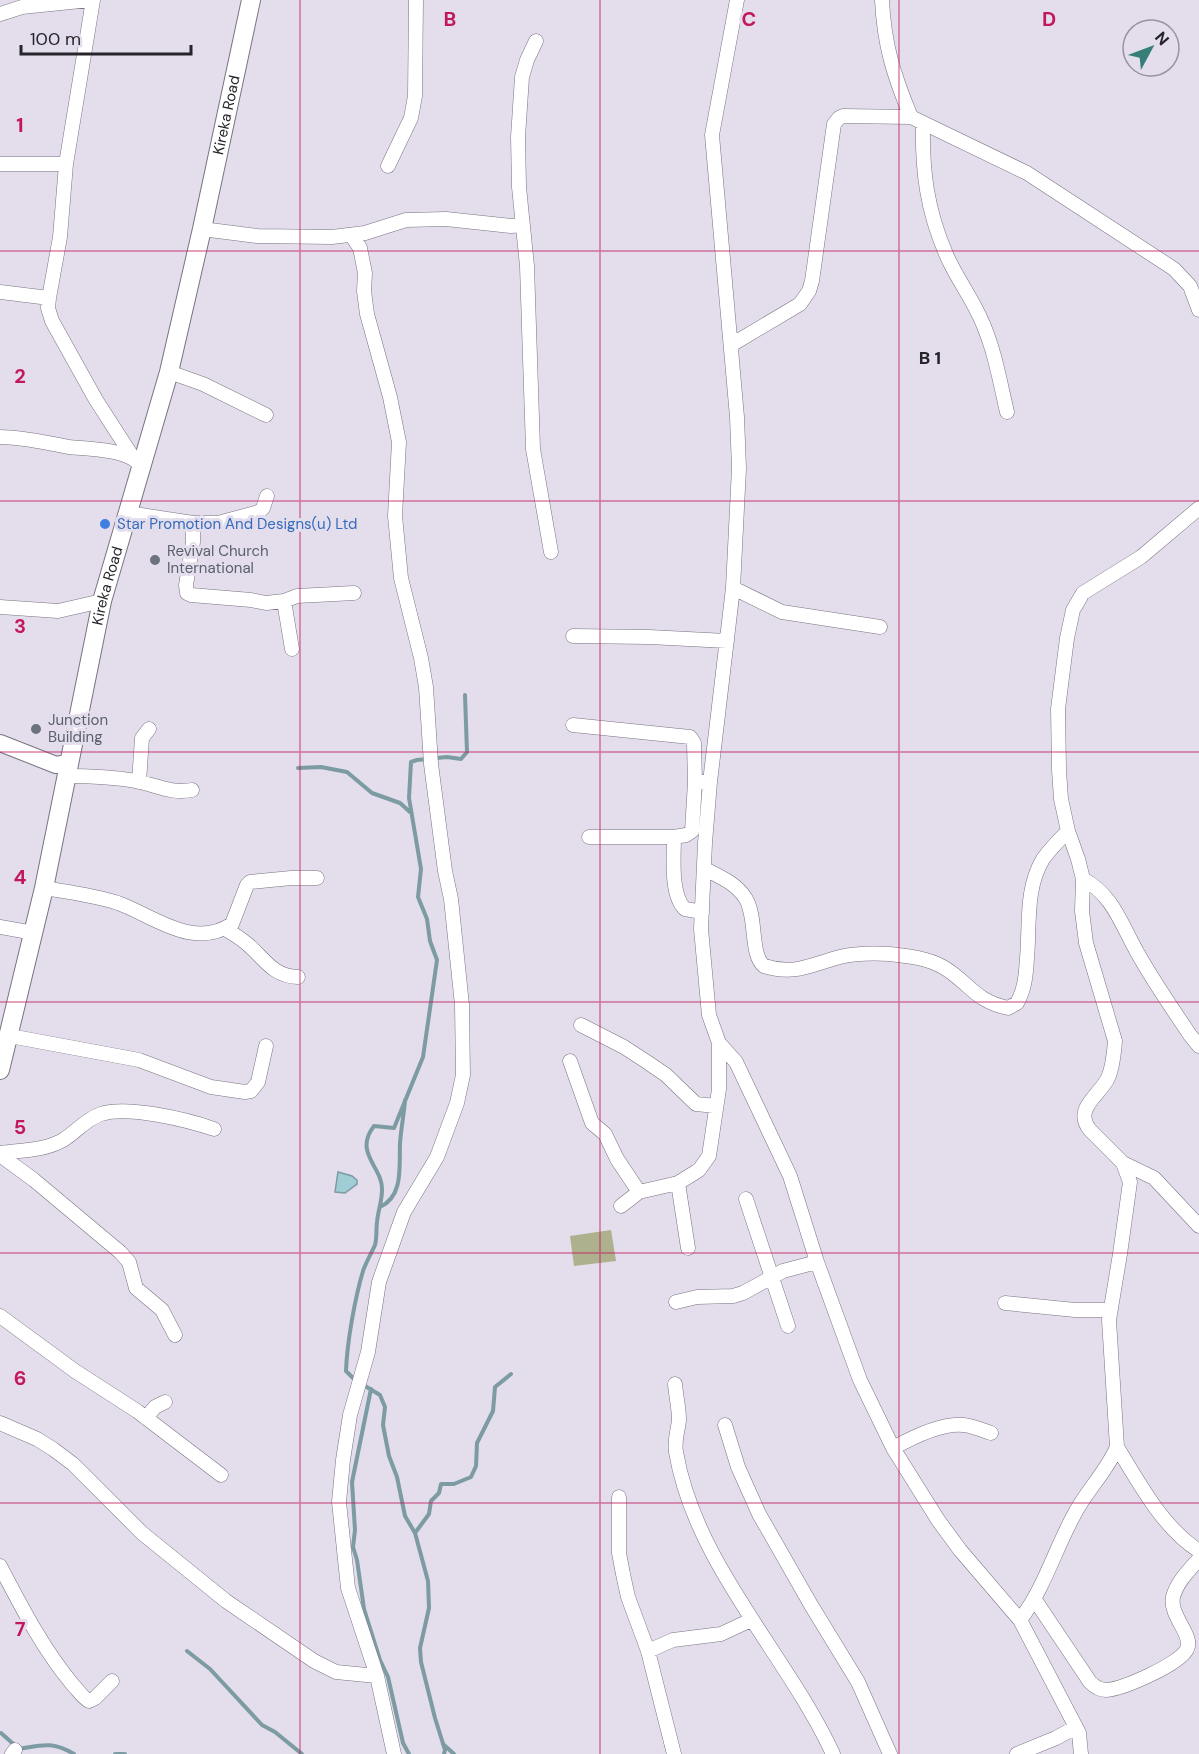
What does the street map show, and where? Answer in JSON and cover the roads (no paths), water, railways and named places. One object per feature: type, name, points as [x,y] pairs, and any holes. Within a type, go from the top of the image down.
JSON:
[{"type":"main road","name":"Kireka Road","points":[[0,1069],[10,1036],[44,888],[102,601],[128,513],[138,463],[169,372],[251,0]]},
{"type":"street","points":[[0,14],[22,7],[91,0],[66,164],[55,273],[48,308],[52,321],[96,400],[138,463]]},
{"type":"street","points":[[388,166],[411,118],[415,96],[416,0]]},
{"type":"street","points":[[621,1206],[639,1192],[678,1184],[699,1170],[709,1156],[714,1132],[719,1078],[719,1043],[709,1015],[703,956],[702,912],[710,782],[734,588],[739,468],[731,345],[712,135],[737,0]]},
{"type":"street","points":[[882,0],[886,44],[894,75],[917,120],[922,162],[934,220],[946,256],[977,311],[989,340],[1007,412]]},
{"type":"street","points":[[536,41],[522,76],[518,137],[522,225],[527,266],[533,449],[535,472],[551,552]]},
{"type":"street","points":[[731,345],[800,304],[809,291],[836,120],[843,116],[917,120],[1027,173],[1174,269],[1190,286],[1199,310]]},
{"type":"street","points":[[0,164],[66,164]]},
{"type":"street","points":[[202,229],[257,236],[352,236],[406,220],[446,219],[511,226],[522,225]]},
{"type":"street","points":[[352,236],[360,248],[365,273],[364,291],[367,314],[390,397],[399,442],[395,516],[401,578],[426,687],[431,758],[445,872],[451,899],[462,1005],[463,1075],[457,1103],[437,1157],[404,1212],[379,1282],[368,1352],[359,1381],[343,1460],[339,1502],[348,1588],[377,1676],[394,1754]]},
{"type":"street","points":[[0,292],[49,298]]},
{"type":"street","points":[[169,372],[204,384],[266,416]]},
{"type":"street","points":[[0,437],[33,439],[108,451],[138,463]]},
{"type":"street","points":[[128,513],[193,523],[218,523],[259,512],[264,508],[267,496]]},
{"type":"street","points":[[1199,508],[1141,557],[1083,593],[1073,610],[1058,709],[1061,799],[1083,879],[1082,911],[1086,943],[1115,1041],[1114,1058],[1108,1078],[1088,1105],[1083,1117],[1090,1130],[1123,1163],[1154,1178],[1199,1226]]},
{"type":"street","points":[[193,523],[187,593],[266,603],[285,601],[297,596],[354,593]]},
{"type":"street","points":[[734,588],[782,612],[880,627]]},
{"type":"street","points":[[0,607],[58,611],[102,601]]},
{"type":"street","points":[[285,601],[292,649]]},
{"type":"street","points":[[573,636],[727,641]]},
{"type":"street","points":[[573,726],[690,737],[694,743],[695,782],[692,831],[686,835],[674,837],[589,837]]},
{"type":"street","points":[[139,782],[142,738],[149,729]]},
{"type":"street","points":[[0,743],[67,770],[139,782],[167,790],[182,792],[192,790]]},
{"type":"street","points":[[695,782],[710,782]]},
{"type":"street","points":[[705,869],[731,883],[746,899],[754,925],[757,955],[764,966],[802,970],[837,958],[870,953],[919,958],[943,967],[976,995],[990,1003],[1008,1008],[1017,1003],[1025,983],[1029,904],[1036,874],[1044,858],[1068,831]]},
{"type":"street","points":[[674,837],[674,873],[678,900],[687,911],[702,912]]},
{"type":"street","points":[[44,888],[117,903],[186,933],[218,932],[232,924],[246,885],[250,882],[317,878]]},
{"type":"street","points":[[1083,879],[1095,886],[1109,901],[1137,952],[1199,1046]]},
{"type":"street","points":[[0,927],[34,933]]},
{"type":"street","points":[[225,929],[248,944],[269,966],[287,976],[298,977]]},
{"type":"street","points":[[581,1025],[624,1047],[666,1075],[696,1104],[716,1106]]},
{"type":"street","points":[[10,1036],[139,1060],[211,1087],[245,1092],[251,1091],[258,1082],[266,1046]]},
{"type":"street","points":[[719,1043],[736,1062],[790,1176],[817,1262],[860,1380],[892,1448],[938,1520],[1020,1620],[1076,1727],[1084,1752]]},
{"type":"street","points":[[570,1061],[592,1123],[605,1134],[617,1159],[639,1192]]},
{"type":"street","points":[[0,1154],[50,1146],[92,1118],[109,1113],[168,1116],[214,1129]]},
{"type":"street","points":[[0,1154],[120,1252],[129,1262],[136,1288],[162,1310],[175,1335]]},
{"type":"street","points":[[1020,1620],[1035,1600],[1076,1512],[1112,1459],[1117,1447],[1109,1310],[1130,1182],[1123,1163]]},
{"type":"street","points":[[678,1184],[688,1248]]},
{"type":"street","points":[[746,1198],[788,1326]]},
{"type":"street","points":[[676,1302],[697,1297],[733,1296],[743,1293],[772,1275],[792,1267],[817,1262]]},
{"type":"street","points":[[1005,1303],[1075,1310],[1109,1310]]},
{"type":"street","points":[[0,1316],[75,1371],[146,1418],[221,1475]]},
{"type":"street","points":[[675,1384],[679,1420],[675,1437],[676,1451],[692,1506],[711,1549],[751,1620],[804,1698],[833,1754]]},
{"type":"street","points":[[146,1418],[155,1407],[165,1402]]},
{"type":"street","points":[[0,1423],[53,1449],[73,1464],[142,1533],[226,1601],[314,1661],[336,1672],[377,1676]]},
{"type":"street","points":[[892,1448],[916,1436],[954,1424],[969,1425],[991,1433]]},
{"type":"street","points":[[725,1425],[742,1475],[759,1514],[858,1682],[890,1754]]},
{"type":"street","points":[[1117,1447],[1156,1508],[1183,1539],[1199,1551]]},
{"type":"street","points":[[619,1497],[620,1553],[628,1598],[648,1651],[674,1754]]},
{"type":"street","points":[[1035,1600],[1090,1682],[1096,1688],[1108,1690],[1160,1671],[1176,1661],[1187,1649],[1188,1638],[1176,1618],[1173,1598],[1182,1579],[1199,1559]]},
{"type":"street","points":[[0,1566],[31,1625],[60,1670],[83,1698],[89,1701],[95,1698],[112,1681]]},
{"type":"street","points":[[648,1651],[673,1640],[721,1634],[751,1620]]},
{"type":"street","points":[[1017,1754],[1076,1727]]},
{"type":"water","points":[[338,1172],[352,1176],[357,1180],[357,1184],[345,1193],[335,1192]]},
{"type":"waterway","points":[[444,1754],[445,1750],[421,1662],[420,1648],[429,1608],[428,1581],[415,1533],[405,1516],[397,1477],[389,1456],[383,1425],[385,1407],[380,1395],[355,1380],[346,1371],[354,1307],[363,1271],[375,1245],[382,1194],[381,1182],[368,1152],[368,1136],[374,1126],[394,1128],[423,1057],[437,960],[430,941],[427,919],[418,897],[421,869],[409,798],[411,762],[447,757],[461,759],[467,752],[465,695]]},
{"type":"waterway","points":[[298,768],[321,767],[347,772],[372,793],[400,803],[410,812]]},
{"type":"waterway","points":[[380,1207],[393,1196],[399,1180],[405,1100]]},
{"type":"waterway","points":[[415,1533],[429,1514],[431,1501],[439,1493],[441,1484],[454,1484],[471,1477],[476,1466],[477,1443],[493,1411],[495,1387],[511,1374]]},
{"type":"waterway","points":[[371,1389],[352,1482],[355,1530],[353,1547],[364,1609],[380,1660],[388,1677],[403,1743],[409,1754]]},
{"type":"waterway","points":[[187,1651],[210,1669],[262,1725],[275,1732],[302,1754]]},
{"type":"waterway","points":[[1,1733],[19,1749],[41,1745],[53,1746],[74,1754]]},
{"type":"waterway","points":[[443,1744],[454,1754]]},
{"type":"waterway","points":[[115,1754],[125,1754]]},
{"type":"place","name":"Star Promotion And Designs(u) Ltd","points":[[105,524]]},
{"type":"place","name":"Revival Church International","points":[[155,560]]},
{"type":"place","name":"Junction Building","points":[[36,729]]},
{"type":"district","name":"B 1","points":[[930,358]]}]
